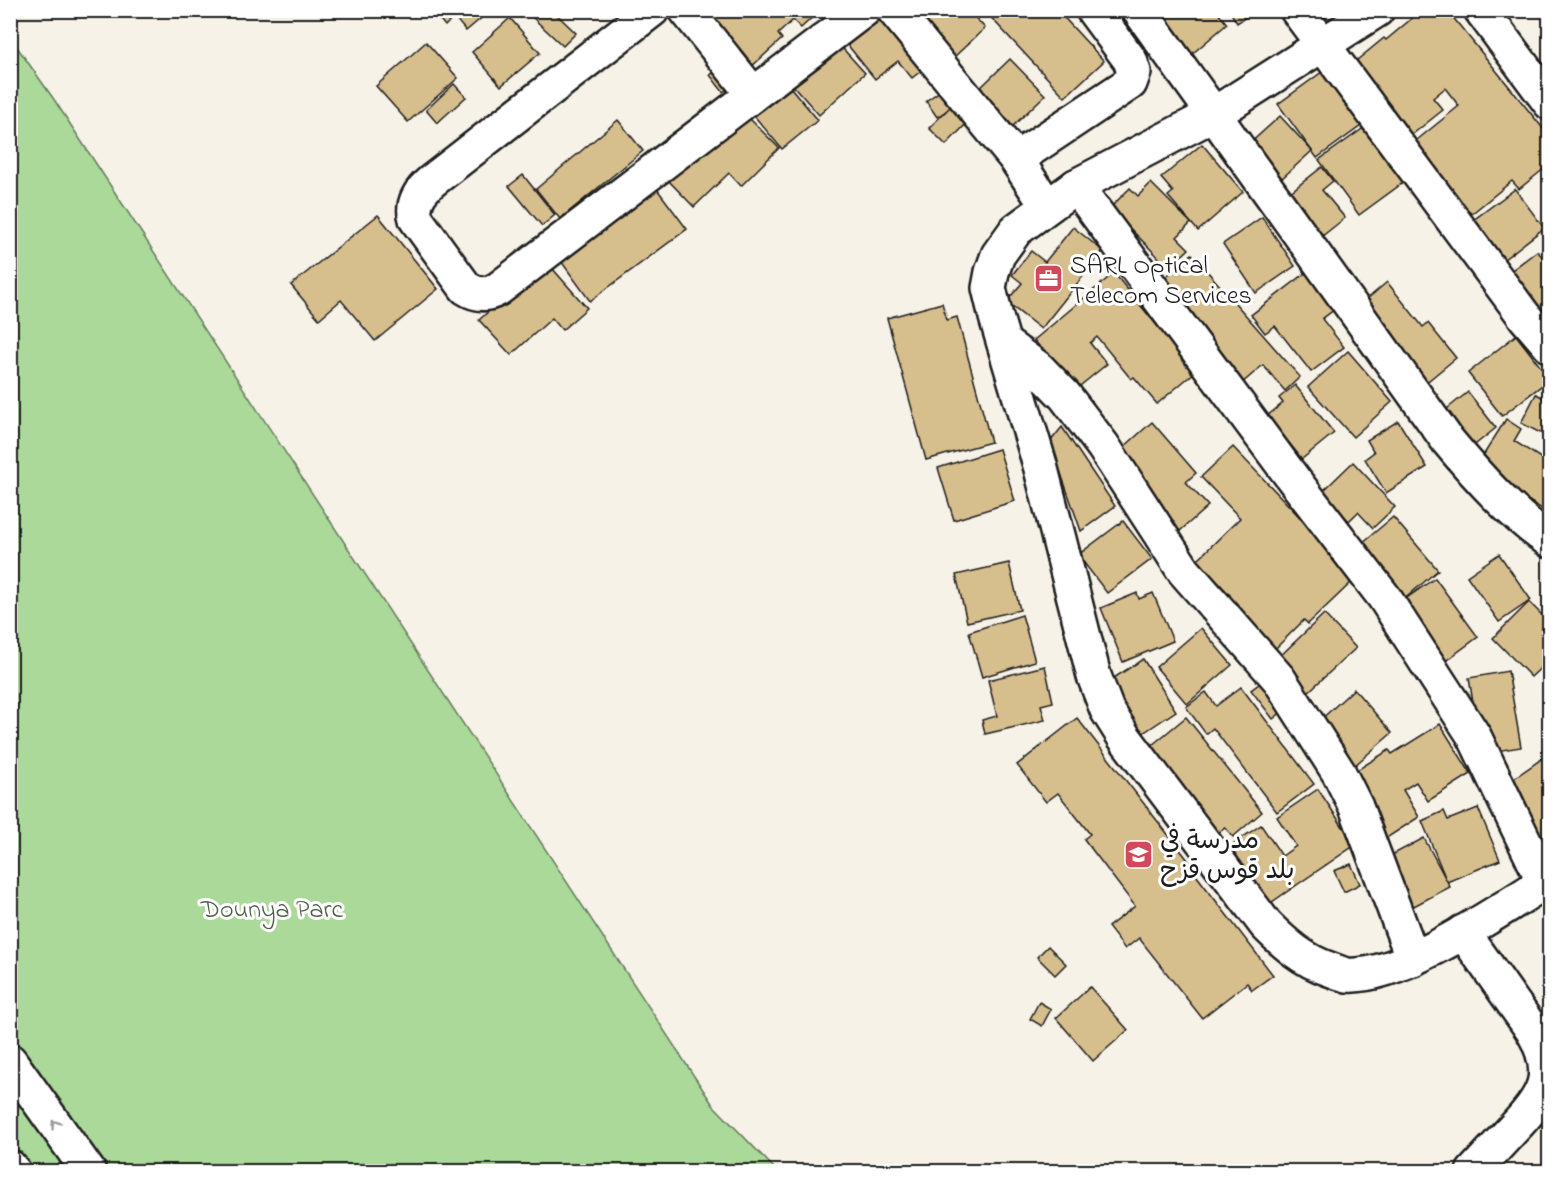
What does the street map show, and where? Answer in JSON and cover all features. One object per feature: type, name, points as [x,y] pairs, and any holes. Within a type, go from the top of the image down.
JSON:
[{"type":"main road","points":[[652,10],[432,181],[420,194],[414,207],[416,219],[466,288],[478,294],[498,289],[864,10]]},
{"type":"main road","points":[[686,10],[753,94]]},
{"type":"main road","points":[[894,10],[1016,159],[1047,207]]},
{"type":"main road","points":[[1016,159],[1130,83],[1134,72],[1130,60],[1093,10]]},
{"type":"main road","points":[[1139,10],[1448,441],[1476,474],[1545,543]]},
{"type":"main road","points":[[1297,10],[1322,47],[1525,317],[1550,346]]},
{"type":"main road","points":[[1076,186],[1294,480],[1384,597],[1474,736],[1547,880],[1463,932],[1413,959],[1381,970],[1347,975],[1317,965],[1291,950],[1266,925],[1124,737],[1107,710],[1094,676],[1040,465],[989,288],[998,255],[1016,230],[1076,186],[1215,114],[1377,10]]},
{"type":"main road","points":[[1481,10],[1550,103]]},
{"type":"main road","points":[[1004,343],[1038,368],[1065,396],[1103,446],[1184,571],[1279,679],[1339,773],[1356,807],[1413,959]]},
{"type":"main road","points":[[1463,932],[1533,1031],[1542,1047],[1546,1064],[1539,1099],[1473,1172]]},
{"type":"main road","points":[[10,1061],[89,1172]]},
{"type":"main road","points":[[10,1167],[14,1172]]},
{"type":"green space","name":"Dounya Parc","points":[[10,37],[53,98],[713,1105],[777,1171],[11,1171]]},
{"type":"building","points":[[432,10],[491,10],[466,31],[454,17],[445,26]]},
{"type":"building","points":[[538,10],[552,10],[576,33],[563,46],[532,17]]},
{"type":"building","points":[[697,10],[820,10],[801,28],[793,20],[778,34],[782,39],[750,68]]},
{"type":"building","points":[[876,10],[926,67],[912,78],[898,61],[875,79],[842,38]]},
{"type":"building","points":[[908,10],[972,10],[970,12],[985,28],[953,58]]},
{"type":"building","points":[[984,10],[1057,10],[1104,61],[1065,97]]},
{"type":"building","points":[[1143,10],[1216,10],[1227,24],[1185,60]]},
{"type":"building","points":[[1229,10],[1257,10],[1237,23]]},
{"type":"building","points":[[1422,10],[1447,10],[1550,137],[1550,164],[1519,189],[1512,181],[1465,219],[1407,148],[1459,106],[1445,88],[1433,98],[1443,110],[1409,137],[1351,65]]},
{"type":"building","points":[[510,18],[540,53],[501,86],[472,52]]},
{"type":"building","points":[[835,40],[865,73],[819,115],[790,82]]},
{"type":"building","points":[[426,42],[458,78],[408,122],[376,86]]},
{"type":"building","points":[[1010,59],[1045,95],[1012,127],[977,91]]},
{"type":"building","points":[[720,68],[732,85],[723,92],[710,75]]},
{"type":"building","points":[[1326,69],[1365,123],[1317,158],[1278,104]]},
{"type":"building","points":[[785,81],[818,120],[782,149],[750,111]]},
{"type":"building","points":[[454,84],[466,97],[437,123],[426,110]]},
{"type":"building","points":[[940,91],[952,107],[937,117],[926,101]]},
{"type":"building","points":[[951,106],[968,122],[946,145],[929,128]]},
{"type":"building","points":[[743,112],[779,148],[741,186],[729,173],[694,207],[666,178]]},
{"type":"building","points":[[1280,116],[1312,151],[1280,180],[1248,145]]},
{"type":"building","points":[[618,120],[643,151],[560,219],[536,189]]},
{"type":"building","points":[[1365,127],[1404,182],[1359,215],[1319,160]]},
{"type":"building","points":[[1202,144],[1243,192],[1198,231],[1168,196],[1173,192],[1161,178]]},
{"type":"building","points":[[1322,167],[1333,181],[1322,190],[1345,218],[1316,241],[1283,198]]},
{"type":"building","points":[[523,175],[555,215],[542,226],[509,186]]},
{"type":"building","points":[[1151,183],[1191,223],[1177,237],[1189,249],[1169,268],[1110,208],[1130,188],[1138,196]]},
{"type":"building","points":[[654,185],[687,229],[590,301],[558,257]]},
{"type":"building","points":[[1515,189],[1544,228],[1494,267],[1464,227]]},
{"type":"building","points":[[378,215],[438,289],[375,341],[341,300],[319,319],[291,285]]},
{"type":"building","points":[[1262,217],[1295,266],[1256,293],[1223,244]]},
{"type":"building","name":"SARL Optical Telecom Services","points":[[1073,227],[1103,251],[1041,329],[1006,302],[1022,283],[1012,275],[1031,251],[1045,262]]},
{"type":"building","points":[[1537,251],[1550,265],[1550,328],[1507,274]]},
{"type":"building","points":[[1192,254],[1300,377],[1285,391],[1263,365],[1240,385],[1155,286]]},
{"type":"building","points":[[545,260],[587,308],[562,330],[552,318],[511,355],[479,320]]},
{"type":"building","points":[[1307,272],[1335,309],[1322,319],[1344,347],[1311,372],[1275,326],[1265,333],[1251,315]]},
{"type":"building","points":[[1114,273],[1195,372],[1157,404],[1134,377],[1131,379],[1097,337],[1090,343],[1107,364],[1075,390],[1034,340]]},
{"type":"building","points":[[1387,282],[1423,327],[1428,323],[1456,358],[1423,385],[1359,306]]},
{"type":"building","points":[[942,303],[947,320],[957,317],[991,442],[926,460],[887,318]]},
{"type":"building","points":[[1516,335],[1550,379],[1502,416],[1468,373]]},
{"type":"building","points":[[1348,351],[1392,402],[1353,437],[1308,387]]},
{"type":"building","points":[[1295,385],[1334,433],[1302,459],[1267,416],[1283,403],[1279,398]]},
{"type":"building","points":[[1468,392],[1496,428],[1466,452],[1438,416]]},
{"type":"building","points":[[1536,394],[1550,401],[1550,438],[1521,423]]},
{"type":"building","points":[[1506,419],[1521,429],[1514,441],[1550,464],[1550,504],[1545,511],[1476,467]]},
{"type":"building","points":[[1398,421],[1427,467],[1386,493],[1365,459],[1374,452],[1367,440]]},
{"type":"building","points":[[1152,422],[1196,473],[1186,482],[1208,506],[1180,531],[1114,456]]},
{"type":"building","points":[[1062,427],[1115,506],[1081,531],[1050,442]]},
{"type":"building","points":[[1233,447],[1357,577],[1308,624],[1304,620],[1274,650],[1226,599],[1230,595],[1197,560],[1240,518],[1201,477]]},
{"type":"building","points":[[999,449],[1015,501],[954,520],[938,468]]},
{"type":"building","points":[[1353,462],[1395,507],[1373,528],[1358,512],[1349,521],[1322,492]]},
{"type":"building","points":[[1393,517],[1438,570],[1401,602],[1356,548]]},
{"type":"building","points":[[1123,521],[1152,559],[1107,593],[1078,555]]},
{"type":"building","points":[[1499,554],[1531,600],[1499,622],[1467,576]]},
{"type":"building","points":[[1009,563],[1020,610],[967,622],[956,575]]},
{"type":"building","points":[[1435,578],[1478,637],[1440,665],[1397,605]]},
{"type":"building","points":[[1137,593],[1139,599],[1153,593],[1173,641],[1123,662],[1101,608]]},
{"type":"building","points":[[1529,602],[1550,623],[1550,659],[1531,677],[1493,638]]},
{"type":"building","points":[[1324,614],[1356,648],[1306,694],[1275,661]]},
{"type":"building","points":[[1022,615],[1035,661],[982,677],[969,632]]},
{"type":"building","points":[[1201,628],[1232,665],[1187,704],[1156,667]]},
{"type":"building","points":[[1143,659],[1176,711],[1137,737],[1103,685]]},
{"type":"building","points":[[1045,666],[1053,702],[1041,705],[1045,720],[985,734],[982,720],[997,716],[988,680]]},
{"type":"building","points":[[1508,671],[1521,747],[1496,751],[1494,736],[1479,739],[1469,678]]},
{"type":"building","points":[[1267,678],[1288,707],[1273,719],[1251,690]]},
{"type":"building","points":[[1241,687],[1314,784],[1277,812],[1213,728],[1206,734],[1186,707],[1206,692],[1216,706]]},
{"type":"building","points":[[1354,689],[1392,733],[1354,766],[1317,723]]},
{"type":"building","points":[[1186,717],[1262,812],[1233,837],[1225,827],[1216,835],[1146,750]]},
{"type":"building","name":"مدرسة في بلد قوس قزح","points":[[1077,718],[1195,869],[1193,871],[1273,975],[1252,990],[1247,983],[1202,1018],[1139,938],[1125,949],[1108,927],[1135,906],[1084,839],[1090,834],[1058,793],[1046,802],[1017,765]]},
{"type":"building","points":[[1440,724],[1471,774],[1428,801],[1416,782],[1403,790],[1419,817],[1385,839],[1346,777],[1389,750],[1392,754]]},
{"type":"building","points":[[1550,753],[1550,832],[1541,839],[1503,786]]},
{"type":"building","points":[[1318,789],[1355,845],[1269,904],[1230,846],[1261,825],[1282,856],[1296,846],[1277,817]]},
{"type":"building","points":[[1478,808],[1500,860],[1447,882],[1422,821],[1444,811],[1448,820]]},
{"type":"building","points":[[1424,838],[1450,887],[1412,907],[1386,858]]},
{"type":"building","points":[[1351,864],[1360,884],[1344,892],[1334,871]]},
{"type":"building","points":[[1048,946],[1066,964],[1055,975],[1037,957]]},
{"type":"building","points":[[1090,987],[1128,1030],[1093,1061],[1056,1018]]},
{"type":"building","points":[[1039,1002],[1051,1009],[1042,1026],[1030,1019]]},
{"type":"place","name":"SARL Optical Telecom Services","points":[[1049,279]]},
{"type":"place","name":"مدرسة في بلد قوس قزح","points":[[1139,854]]}]
